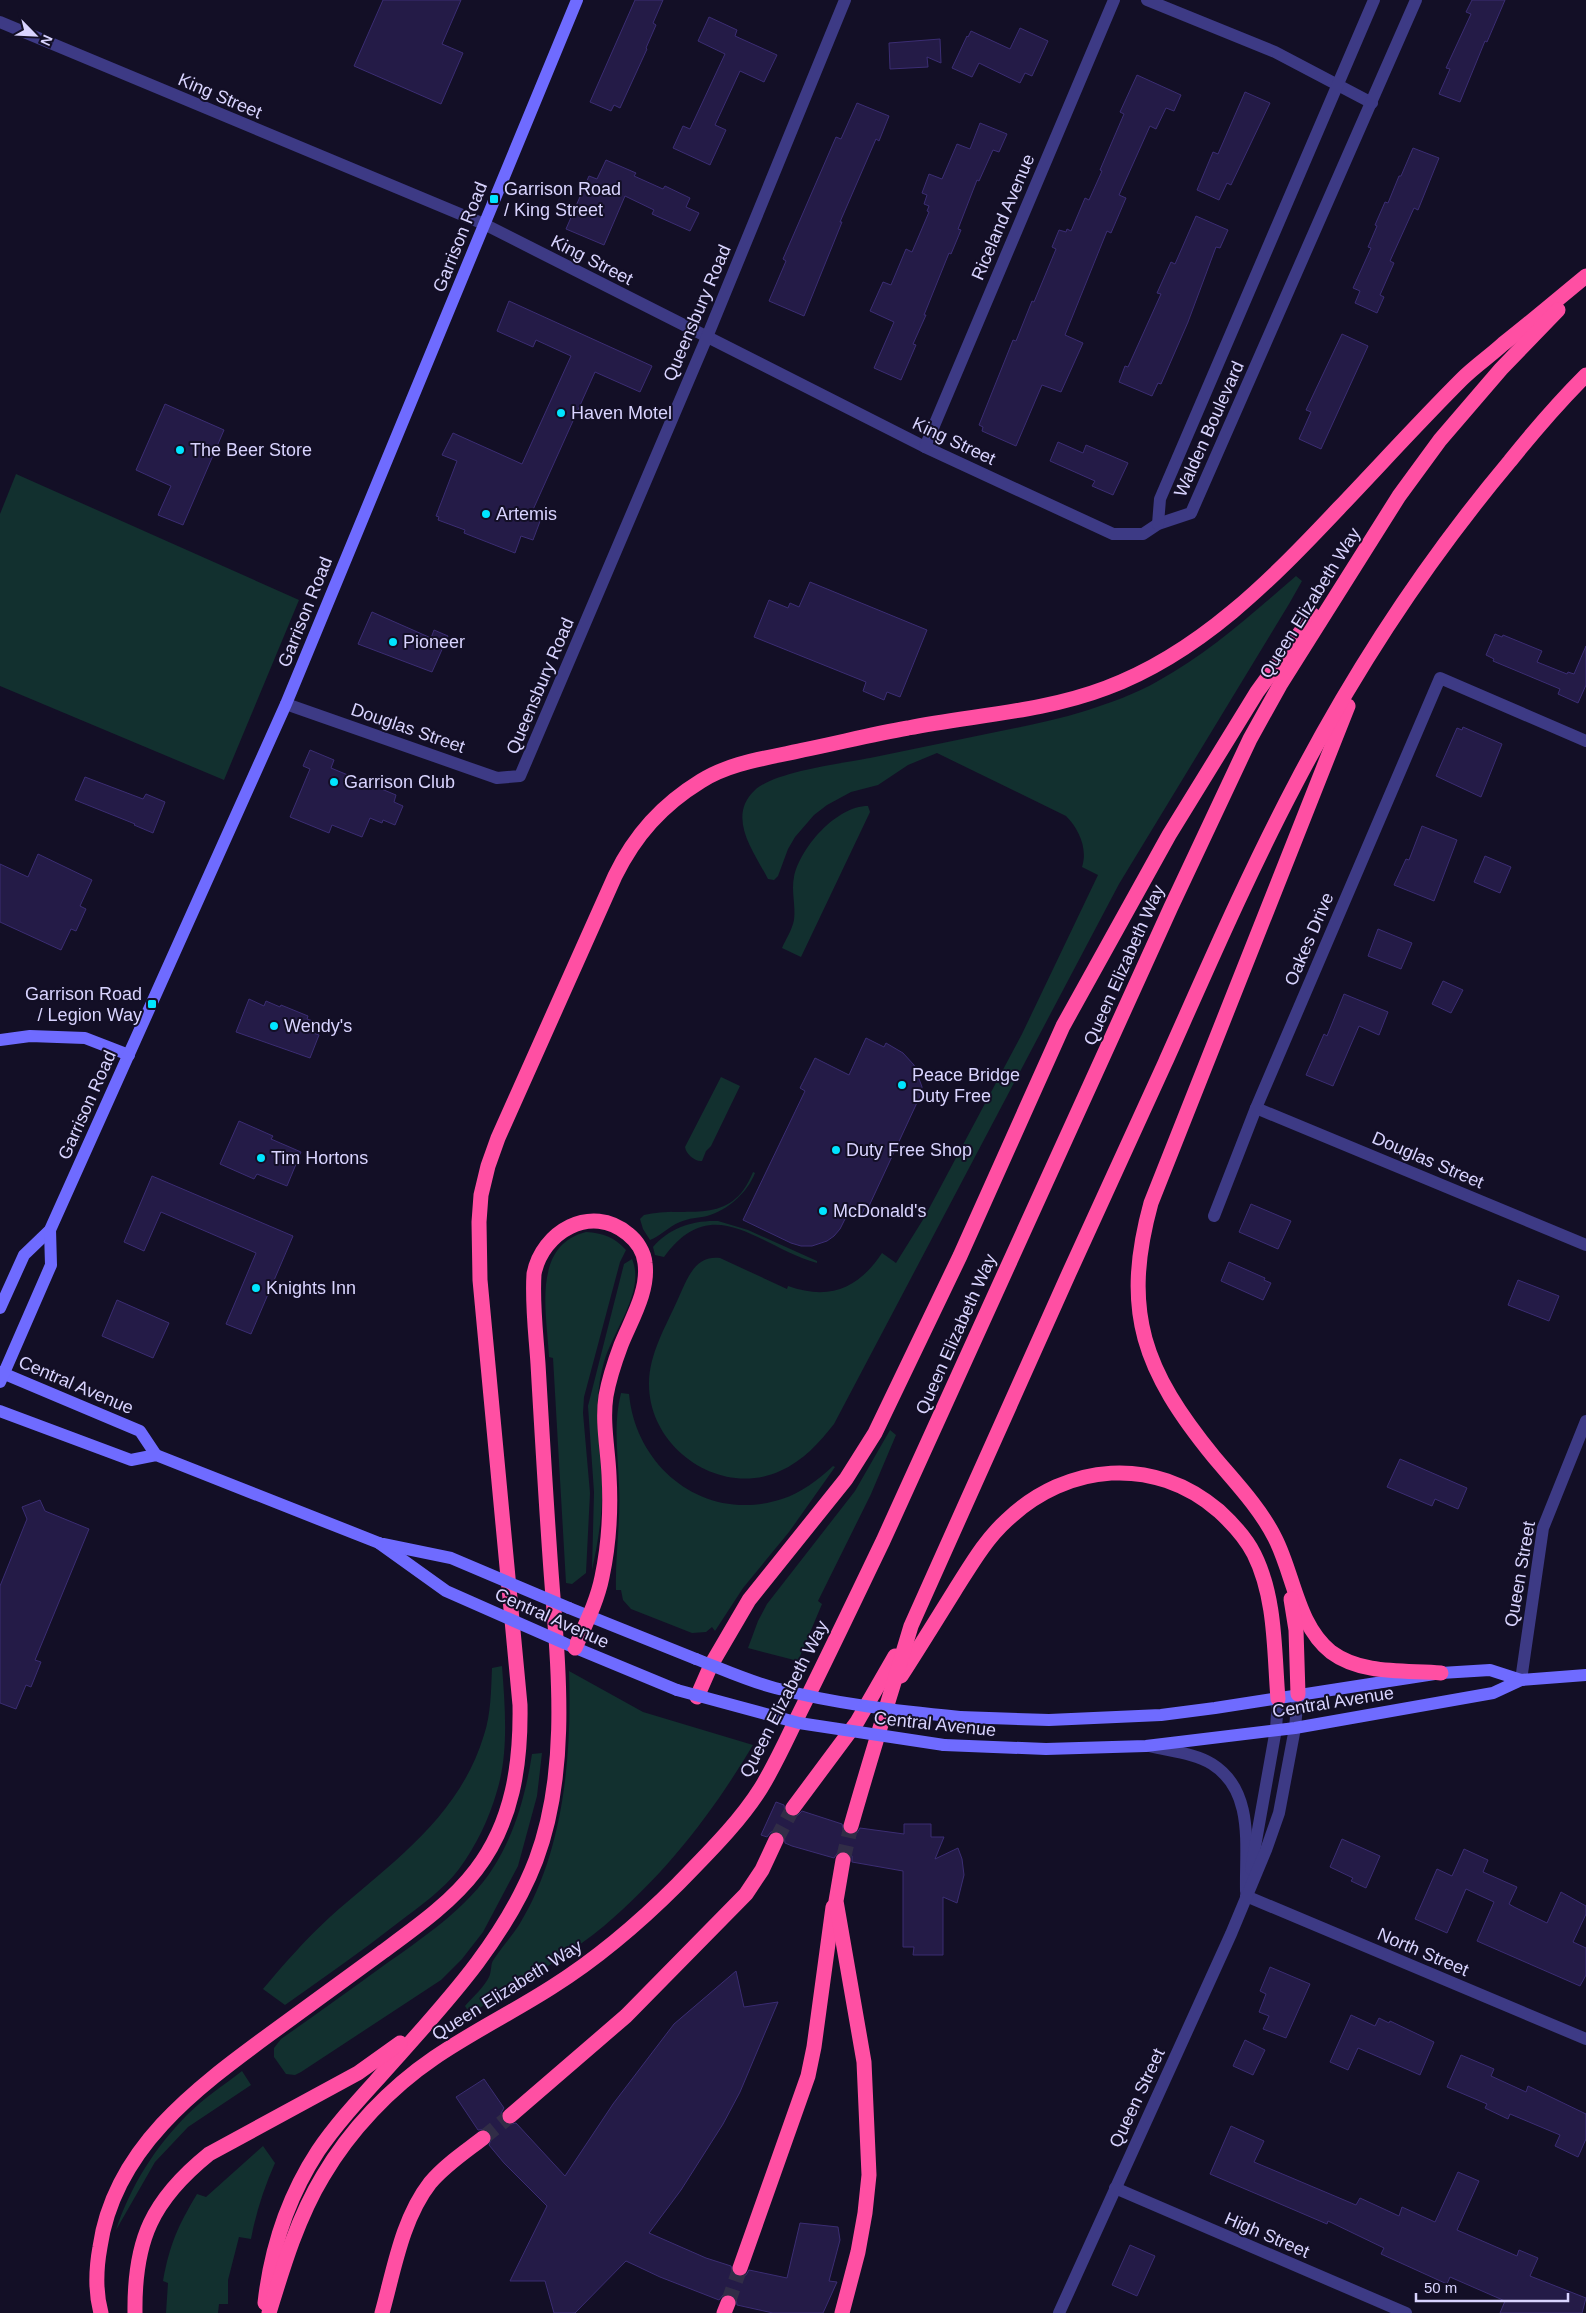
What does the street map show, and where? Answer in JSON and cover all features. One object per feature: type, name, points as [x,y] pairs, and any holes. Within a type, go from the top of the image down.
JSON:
[{"type":"highway","points":[[101,2313],[96,2281],[105,2220],[123,2178],[147,2140],[182,2103],[230,2063],[410,1932],[444,1904],[476,1870],[502,1825],[517,1770],[520,1705],[480,1280],[481,1195],[498,1138],[615,876],[626,853],[638,836],[650,820],[668,804],[702,780],[722,770],[758,760],[908,728],[1018,710],[1094,692],[1143,673],[1192,644],[1251,597],[1304,545],[1466,375],[1586,276]]},
{"type":"highway","name":"Queen Elizabeth Way","points":[[269,2313],[298,2229],[322,2176],[353,2132],[409,2077],[434,2058],[557,1984],[616,1941],[657,1905],[695,1867],[733,1825],[760,1789],[834,1645],[879,1550],[1166,916],[1246,747],[1280,685],[1399,496],[1440,440],[1501,369],[1586,281]]},
{"type":"highway","points":[[793,1808],[857,1722],[878,1690],[911,1626],[1249,879],[1296,782],[1370,651],[1426,567],[1485,491],[1550,413],[1586,374]]},
{"type":"highway","points":[[698,1696],[724,1641],[749,1600],[846,1479],[875,1433],[960,1256],[1063,1026],[1169,835],[1257,692],[1399,496]]},
{"type":"highway","points":[[1370,651],[1160,1179],[1142,1236],[1138,1268],[1138,1297],[1141,1326],[1157,1374],[1186,1422],[1261,1514],[1276,1539],[1298,1601],[1313,1631],[1323,1645],[1333,1654],[1357,1666],[1441,1673]]},
{"type":"highway","points":[[264,2313],[269,2270],[274,2250],[283,2222],[300,2182],[335,2127],[487,1949],[509,1917],[536,1860],[548,1816],[557,1754],[558,1670],[544,1467],[534,1274],[539,1256],[556,1235],[571,1226],[597,1221],[619,1227],[633,1238],[643,1255],[646,1272],[635,1314],[615,1362],[606,1397],[605,1418],[610,1491],[602,1578],[589,1616],[570,1645]]},
{"type":"highway","points":[[891,1693],[973,1562],[988,1540],[1006,1520],[1045,1491],[1065,1482],[1109,1473],[1132,1472],[1154,1476],[1198,1494],[1230,1520],[1254,1554],[1268,1596],[1273,1621],[1278,1699]]},
{"type":"highway","points":[[1286,1566],[1296,1630],[1298,1694]]},
{"type":"highway","points":[[851,1826],[880,1721],[891,1693],[911,1626]]},
{"type":"highway","points":[[510,2116],[626,2016],[754,1884],[776,1840]]},
{"type":"highway","points":[[740,2268],[799,2103],[814,2047],[830,1924],[843,1860]]},
{"type":"highway","points":[[837,1886],[836,1901],[864,2062],[868,2175],[860,2242],[842,2313]]},
{"type":"highway","points":[[135,2313],[138,2263],[145,2236],[155,2211],[169,2190],[187,2171],[209,2154],[364,2070],[406,2039],[435,2012]]},
{"type":"highway","points":[[382,2313],[401,2246],[418,2201],[445,2168],[483,2138]]},
{"type":"main road","name":"Garrison Road","points":[[0,1308],[24,1255],[50,1230],[286,704],[577,0]]},
{"type":"main road","points":[[0,1040],[30,1036],[85,1038],[129,1055]]},
{"type":"main road","name":"Garrison Road","points":[[1,1376],[51,1265],[50,1230]]},
{"type":"main road","name":"Central Avenue","points":[[1,1376],[140,1431],[156,1455],[379,1543],[451,1558],[739,1677],[801,1694],[882,1708],[960,1717],[1049,1720],[1106,1719],[1162,1715],[1441,1673],[1490,1670],[1521,1680]]},
{"type":"main road","points":[[0,1411],[131,1460],[156,1455]]},
{"type":"main road","name":"Central Avenue","points":[[379,1543],[446,1591],[677,1690],[798,1723],[944,1745],[1046,1749],[1146,1746],[1296,1728],[1493,1693],[1521,1680],[1586,1675]]},
{"type":"street","name":"Queensbury Road","points":[[520,776],[707,337],[845,0]]},
{"type":"street","name":"Riceland Avenue","points":[[925,448],[1114,0]]},
{"type":"street","points":[[1147,0],[1275,52],[1336,86],[1372,103]]},
{"type":"street","name":"Walden Boulevard","points":[[1374,0],[1160,499],[1158,524],[1191,513],[1416,0]]},
{"type":"street","name":"King Street","points":[[0,22],[484,224],[925,448],[1113,534],[1143,534],[1158,524]]},
{"type":"street","name":"Oakes Drive","points":[[1214,1216],[1256,1108],[1440,678],[1586,741]]},
{"type":"street","name":"Douglas Street","points":[[286,704],[497,778],[520,776]]},
{"type":"street","name":"Douglas Street","points":[[1256,1108],[1586,1245]]},
{"type":"street","name":"Queen Street","points":[[1521,1680],[1543,1528],[1586,1422]]},
{"type":"street","name":"Queen Street","points":[[1059,2313],[1231,1934],[1266,1850],[1279,1813],[1296,1728],[1298,1694]]},
{"type":"street","name":"Queen Street","points":[[1246,1896],[1276,1729],[1278,1699]]},
{"type":"street","points":[[1146,1746],[1211,1763],[1227,1776],[1237,1789],[1244,1810],[1246,1896]]},
{"type":"street","name":"North Street","points":[[1246,1896],[1586,2039]]},
{"type":"street","name":"High Street","points":[[1115,2188],[1406,2313]]},
{"type":"green space","points":[[16,474],[299,600],[224,780],[0,686],[0,514]]},
{"type":"green space","points":[[1296,576],[1302,581],[1289,604],[1119,884],[834,1424],[816,1445],[796,1462],[780,1471],[757,1478],[735,1478],[713,1472],[692,1462],[675,1447],[661,1429],[652,1408],[649,1384],[652,1362],[659,1340],[688,1277],[704,1260],[720,1258],[787,1289],[788,1286],[817,1292],[842,1288],[853,1283],[864,1275],[882,1253],[896,1263],[924,1218],[1022,1034],[1098,875],[1082,867],[1084,860],[1083,846],[1075,827],[1066,816],[937,753],[908,765],[878,785],[851,792],[827,805],[814,815],[795,837],[788,849],[778,876],[774,880],[768,879],[745,834],[743,812],[747,800],[755,790],[764,784],[793,773],[1041,723],[1085,711],[1132,694],[1150,686],[1195,658],[1230,632]]},
{"type":"green space","points":[[868,806],[870,812],[801,957],[782,948],[794,920],[793,882],[804,854],[821,831],[832,821],[856,808]]},
{"type":"green space","points":[[721,1077],[740,1086],[711,1146],[706,1151],[702,1161],[697,1160],[689,1155],[685,1147]]},
{"type":"green space","points":[[753,1172],[755,1173],[752,1180],[742,1194],[722,1210],[707,1216],[680,1222],[650,1240],[643,1229],[640,1219],[644,1215],[706,1211],[720,1208],[733,1201],[744,1190]]},
{"type":"green space","points":[[718,1221],[748,1230],[817,1261],[817,1263],[756,1236],[719,1225],[700,1227],[682,1237],[664,1257],[655,1255],[653,1247],[659,1240],[674,1230],[700,1222]]},
{"type":"green space","points":[[586,1232],[608,1236],[626,1250],[620,1262],[584,1397],[583,1413],[590,1493],[586,1573],[572,1584],[566,1583],[553,1358],[549,1357],[545,1302],[550,1266],[557,1251],[569,1240]]},
{"type":"green space","points":[[632,1259],[635,1271],[635,1284],[626,1311],[608,1350],[598,1393],[602,1506],[592,1570],[594,1492],[588,1406],[624,1264]]},
{"type":"green space","points":[[621,1393],[629,1394],[634,1421],[645,1446],[660,1467],[680,1484],[702,1497],[727,1504],[754,1505],[782,1499],[803,1490],[833,1466],[835,1467],[789,1532],[743,1588],[715,1631],[712,1627],[706,1632],[692,1633],[631,1609],[623,1600],[621,1590],[616,1590],[619,1524],[617,1416]]},
{"type":"green space","points":[[890,1430],[896,1435],[871,1494],[818,1601],[822,1604],[798,1661],[748,1648],[758,1621],[767,1604],[855,1491]]},
{"type":"green space","points":[[502,1666],[505,1745],[501,1776],[486,1822],[465,1860],[446,1884],[423,1904],[285,2005],[263,1989],[321,1925],[399,1858],[420,1837],[458,1791],[473,1764],[484,1735],[488,1719],[492,1668]]},
{"type":"green space","points":[[569,1671],[643,1712],[753,1745],[704,1819],[668,1863],[627,1906],[572,1950],[470,2014],[465,2006],[487,1981],[493,1961],[519,1925],[534,1897],[546,1866],[562,1802],[566,1769],[570,1703]]},
{"type":"green space","points":[[542,1753],[537,1796],[518,1866],[483,1932],[462,1959],[441,1980],[301,2072],[295,2075],[286,2074],[274,2057],[274,2048],[281,2039],[428,1934],[471,1896],[483,1882],[508,1841],[523,1798],[532,1754]]},
{"type":"green space","points":[[242,2071],[251,2085],[188,2127],[155,2162],[116,2230],[136,2183],[165,2140],[194,2108]]},
{"type":"green space","points":[[263,2146],[275,2163],[255,2219],[251,2239],[239,2237],[228,2280],[228,2304],[219,2304],[218,2313],[166,2313],[168,2283],[163,2281],[176,2235],[190,2205],[197,2194],[206,2197]]},
{"type":"building","points":[[383,0],[461,0],[442,44],[463,53],[441,104],[354,66]]},
{"type":"building","points":[[635,0],[663,0],[653,23],[656,25],[647,49],[620,108],[614,105],[611,111],[590,102]]},
{"type":"building","points":[[1472,0],[1505,0],[1487,42],[1485,41],[1460,102],[1439,94],[1450,69],[1446,68],[1471,14],[1466,12]]},
{"type":"building","points":[[709,17],[737,30],[735,36],[777,55],[764,82],[740,71],[715,125],[726,130],[710,165],[673,148],[683,126],[690,129],[725,54],[698,41]]},
{"type":"building","points":[[1020,28],[1048,41],[1032,76],[1025,73],[1020,83],[979,63],[972,77],[952,68],[971,31],[1010,49]]},
{"type":"building","points":[[940,39],[941,63],[927,57],[928,67],[890,69],[889,43]]},
{"type":"building","points":[[1137,75],[1181,95],[1174,111],[1166,108],[1156,129],[1150,126],[1119,195],[1126,198],[1111,233],[1107,231],[1065,335],[1083,343],[1061,392],[1042,385],[1016,446],[982,431],[983,427],[979,425],[1013,340],[1016,341],[1056,249],[1052,247],[1059,230],[1066,232],[1067,229],[1071,231],[1085,198],[1089,200],[1124,114],[1120,112]]},
{"type":"building","points":[[1245,92],[1270,103],[1231,185],[1227,183],[1219,200],[1197,190],[1213,152],[1218,154]]},
{"type":"building","points":[[857,103],[889,116],[879,141],[876,139],[840,222],[842,222],[804,316],[769,301],[786,261],[783,259],[836,137],[841,139]]},
{"type":"building","points":[[980,123],[1007,134],[999,152],[993,150],[979,181],[977,180],[958,229],[961,230],[951,254],[949,253],[924,315],[926,315],[913,344],[916,345],[901,380],[874,368],[894,322],[870,311],[883,282],[891,285],[906,249],[912,252],[929,212],[927,211],[929,206],[924,204],[927,195],[922,193],[929,174],[942,179],[957,144],[970,149]]},
{"type":"building","points":[[1413,148],[1439,158],[1418,210],[1414,208],[1390,261],[1394,263],[1380,295],[1384,297],[1377,313],[1355,303],[1360,291],[1353,288],[1371,248],[1368,247],[1377,226],[1375,225],[1385,202],[1388,203]]},
{"type":"building","points":[[606,160],[636,173],[634,176],[663,189],[665,186],[690,198],[686,207],[699,213],[690,231],[652,214],[654,210],[625,196],[604,245],[566,229],[589,176],[597,179]]},
{"type":"building","points":[[1196,216],[1228,230],[1220,248],[1216,247],[1188,322],[1161,384],[1158,383],[1152,396],[1119,382],[1125,366],[1128,367],[1161,294],[1157,293],[1171,262],[1175,264]]},
{"type":"building","name":"Haven Motel","points":[[509,301],[652,366],[640,392],[595,372],[532,512],[542,516],[533,540],[521,536],[515,553],[464,533],[465,530],[438,520],[439,517],[436,516],[457,461],[442,455],[453,433],[522,464],[571,356],[536,340],[533,347],[497,331]]},
{"type":"building","points":[[1342,334],[1368,346],[1321,449],[1299,439],[1311,412],[1306,410]]},
{"type":"building","name":"The Beer Store","points":[[165,404],[224,430],[183,525],[158,515],[171,486],[136,470]]},
{"type":"building","points":[[1058,442],[1083,453],[1086,445],[1128,463],[1113,495],[1092,486],[1095,481],[1050,461]]},
{"type":"building","points":[[810,582],[927,630],[900,697],[887,692],[884,700],[863,691],[866,682],[754,637],[769,600],[788,608],[790,603],[799,607]]},
{"type":"building","points":[[372,612],[431,638],[434,630],[448,636],[432,672],[358,644]]},
{"type":"building","points":[[1495,634],[1502,637],[1503,635],[1542,651],[1537,662],[1567,674],[1568,672],[1574,674],[1586,646],[1586,685],[1578,703],[1558,694],[1560,689],[1493,661],[1494,659],[1486,655]]},
{"type":"building","points":[[1463,727],[1502,744],[1481,797],[1436,776],[1457,728],[1462,730]]},
{"type":"building","name":"Garrison Club","points":[[310,750],[334,760],[331,768],[396,795],[394,802],[403,806],[395,825],[383,820],[382,823],[370,818],[362,837],[332,825],[329,833],[290,817],[310,769],[303,766]]},
{"type":"building","points":[[85,777],[143,799],[146,794],[165,802],[153,833],[75,800]]},
{"type":"building","points":[[1422,826],[1457,840],[1434,901],[1394,885],[1406,859],[1409,860]]},
{"type":"building","points":[[38,854],[92,880],[80,906],[86,909],[76,931],[71,929],[61,950],[0,922],[0,864],[28,877]]},
{"type":"building","points":[[1485,856],[1511,867],[1500,893],[1474,882]]},
{"type":"building","points":[[1378,929],[1412,943],[1401,969],[1368,956]]},
{"type":"building","points":[[1443,981],[1463,990],[1451,1013],[1432,1004]]},
{"type":"building","points":[[1344,994],[1388,1012],[1379,1035],[1359,1026],[1333,1086],[1306,1075],[1324,1034],[1327,1036]]},
{"type":"building","name":"Wendy's","points":[[249,999],[264,1006],[266,1001],[280,1007],[281,1005],[308,1016],[307,1019],[313,1021],[308,1031],[319,1035],[310,1058],[236,1032]]},
{"type":"building","name":"Duty Free Shop","points":[[866,1038],[884,1047],[886,1043],[903,1053],[914,1065],[922,1087],[921,1094],[869,1206],[866,1205],[861,1216],[849,1211],[840,1229],[834,1236],[827,1241],[812,1246],[801,1246],[791,1243],[743,1220],[805,1091],[800,1088],[815,1058],[849,1075]]},
{"type":"building","name":"Tim Hortons","points":[[239,1121],[273,1136],[271,1139],[301,1152],[287,1186],[257,1174],[254,1179],[220,1164]]},
{"type":"building","name":"Knights Inn","points":[[152,1176],[293,1236],[251,1334],[226,1324],[256,1253],[161,1212],[144,1251],[124,1242]]},
{"type":"building","points":[[1251,1204],[1291,1221],[1278,1249],[1239,1232]]},
{"type":"building","points":[[1229,1262],[1265,1278],[1264,1280],[1271,1283],[1263,1300],[1221,1281]]},
{"type":"building","points":[[1518,1280],[1559,1296],[1549,1321],[1508,1305]]},
{"type":"building","points":[[117,1300],[169,1323],[153,1358],[102,1336]]},
{"type":"building","points":[[1400,1459],[1467,1488],[1458,1509],[1435,1499],[1432,1506],[1387,1487]]},
{"type":"building","points":[[40,1500],[45,1511],[89,1529],[35,1660],[41,1662],[31,1687],[26,1685],[16,1709],[0,1703],[0,1586],[27,1519],[22,1507]]},
{"type":"building","points":[[776,1802],[784,1805],[785,1812],[791,1817],[797,1816],[802,1811],[842,1824],[844,1832],[849,1835],[857,1833],[860,1828],[904,1834],[904,1824],[931,1824],[931,1837],[944,1837],[935,1859],[958,1848],[962,1859],[964,1875],[957,1903],[943,1897],[943,1955],[913,1955],[914,1947],[903,1947],[903,1871],[852,1862],[852,1856],[845,1851],[839,1851],[834,1858],[792,1846],[785,1843],[784,1835],[780,1831],[771,1832],[767,1837],[761,1835]]},
{"type":"building","points":[[1342,1839],[1380,1856],[1366,1888],[1351,1881],[1353,1878],[1330,1867]]},
{"type":"building","points":[[1464,1849],[1488,1860],[1483,1872],[1517,1887],[1509,1904],[1547,1923],[1561,1892],[1586,1906],[1586,1914],[1573,1942],[1586,1948],[1586,1975],[1580,1986],[1477,1941],[1494,1902],[1466,1889],[1447,1933],[1415,1919],[1437,1869],[1452,1876]]},
{"type":"building","points":[[1270,1967],[1310,1984],[1286,2038],[1263,2029],[1269,2016],[1259,2012],[1266,1994],[1260,1991]]},
{"type":"building","points":[[736,1971],[744,2007],[778,2002],[740,2092],[723,2124],[681,2190],[649,2233],[706,2258],[731,2266],[733,2274],[737,2277],[746,2275],[749,2270],[787,2278],[800,2223],[838,2227],[840,2240],[829,2281],[837,2282],[823,2313],[773,2313],[737,2305],[736,2298],[731,2294],[723,2295],[719,2300],[660,2277],[626,2261],[575,2313],[554,2313],[545,2281],[510,2281],[547,2206],[504,2163],[489,2145],[492,2137],[491,2133],[486,2129],[478,2130],[456,2097],[484,2079],[504,2108],[501,2113],[503,2122],[507,2125],[516,2123],[565,2176],[613,2104],[674,2024]]},
{"type":"building","points":[[1351,2015],[1375,2026],[1379,2018],[1389,2023],[1390,2021],[1434,2042],[1420,2075],[1358,2048],[1348,2070],[1330,2062]]},
{"type":"building","points":[[1245,2040],[1265,2050],[1253,2075],[1233,2066]]},
{"type":"building","points":[[1461,2055],[1494,2069],[1491,2076],[1526,2092],[1528,2086],[1586,2114],[1586,2139],[1578,2157],[1555,2146],[1560,2135],[1510,2114],[1508,2119],[1485,2108],[1487,2104],[1447,2087]]},
{"type":"building","points":[[1231,2126],[1264,2141],[1254,2162],[1356,2205],[1360,2198],[1399,2216],[1402,2207],[1435,2222],[1458,2172],[1479,2181],[1457,2230],[1517,2256],[1519,2250],[1538,2258],[1530,2276],[1586,2298],[1582,2313],[1500,2313],[1505,2301],[1450,2277],[1447,2284],[1381,2254],[1384,2248],[1328,2221],[1327,2224],[1210,2174]]},
{"type":"building","points":[[1130,2245],[1155,2256],[1137,2296],[1112,2285]]},
{"type":"tunnel","points":[[776,1840],[793,1808]]},
{"type":"tunnel","points":[[843,1860],[851,1826]]},
{"type":"tunnel","points":[[483,2138],[510,2116]]},
{"type":"tunnel","points":[[728,2303],[740,2268]]},
{"type":"place","name":"Garrison Road / King Street","points":[[494,199]]},
{"type":"place","name":"Haven Motel","points":[[561,413]]},
{"type":"place","name":"The Beer Store","points":[[180,450]]},
{"type":"place","name":"Artemis","points":[[486,514]]},
{"type":"place","name":"Pioneer","points":[[393,642]]},
{"type":"place","name":"Garrison Club","points":[[334,782]]},
{"type":"place","name":"Garrison Road / Legion Way","points":[[152,1004]]},
{"type":"place","name":"Wendy's","points":[[274,1026]]},
{"type":"place","name":"Peace Bridge Duty Free","points":[[902,1085]]},
{"type":"place","name":"Duty Free Shop","points":[[836,1150]]},
{"type":"place","name":"Tim Hortons","points":[[261,1158]]},
{"type":"place","name":"McDonald's","points":[[823,1211]]},
{"type":"place","name":"Knights Inn","points":[[256,1288]]}]
